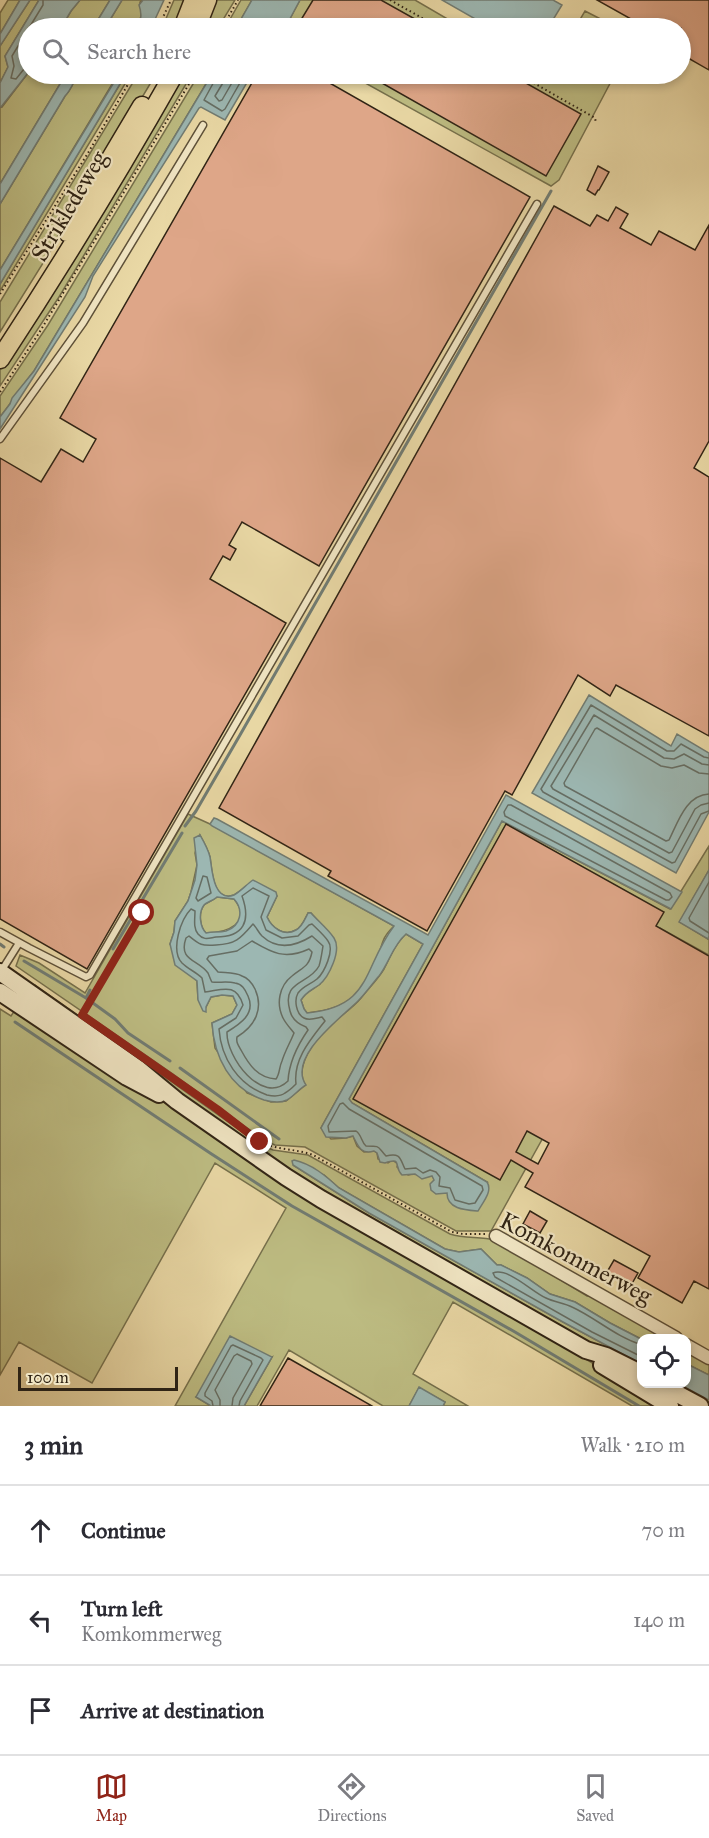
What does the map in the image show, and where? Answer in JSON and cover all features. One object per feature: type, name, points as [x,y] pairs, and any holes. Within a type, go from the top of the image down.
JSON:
[{"type":"main road","points":[[187,18],[194,0]]},
{"type":"main road","points":[[200,18],[207,0]]},
{"type":"main road","name":"Strikledeweg","points":[[0,339],[155,84]]},
{"type":"main road","name":"Strikledeweg","points":[[0,359],[53,278],[168,84]]},
{"type":"main road","points":[[0,973],[138,1068],[177,1101],[321,1199],[586,1350],[606,1356],[637,1372]]},
{"type":"main road","points":[[0,992],[127,1077],[177,1101]]},
{"type":"main road","points":[[586,1350],[601,1365],[670,1406]]},
{"type":"main road","points":[[668,1388],[700,1406]]},
{"type":"street","name":"Komkommerweg","points":[[496,1236],[669,1334]]},
{"type":"street","points":[[691,1347],[709,1358]]},
{"type":"lane","points":[[0,439],[83,323],[203,125]]},
{"type":"lane","points":[[0,932],[86,977],[90,975],[537,204]]},
{"type":"lane","points":[[0,992],[0,973],[19,943]]},
{"type":"path","points":[[163,18],[171,0]]},
{"type":"path","points":[[228,18],[238,0]]},
{"type":"path","points":[[390,0],[422,18]]},
{"type":"path","points":[[0,294],[128,84]]},
{"type":"path","points":[[0,392],[39,333],[189,84]]},
{"type":"path","points":[[536,84],[595,118],[596,123]]},
{"type":"path","points":[[82,1015],[142,913]]},
{"type":"path","points":[[75,1010],[89,1021]]},
{"type":"path","points":[[171,1078],[252,1135]]},
{"type":"path","name":"Komkommerweg","points":[[260,1142],[272,1147],[302,1151],[313,1155],[452,1232],[496,1236]]},
{"type":"shaded area","points":[[8,0],[20,0],[0,34],[0,13]]},
{"type":"shaded area","points":[[30,0],[39,0],[28,18],[18,18]]},
{"type":"shaded area","points":[[80,0],[110,0],[99,18],[67,18]]},
{"type":"shaded area","points":[[122,0],[143,0],[140,2],[140,18],[111,18]]},
{"type":"shaded area","points":[[174,0],[191,0],[184,18],[166,18]]},
{"type":"shaded area","points":[[210,0],[235,0],[224,18],[206,18]]},
{"type":"shaded area","points":[[241,0],[252,0],[242,18],[231,18]]},
{"type":"shaded area","points":[[300,0],[415,0],[446,18],[290,18]]},
{"type":"shaded area","points":[[585,11],[599,18],[581,18]]},
{"type":"shaded area","points":[[18,18],[18,35],[5,56],[8,67],[0,83],[0,46]]},
{"type":"shaded area","points":[[20,84],[60,84],[0,184],[0,106],[2,107]]},
{"type":"shaded area","points":[[73,84],[112,84],[0,270],[0,204]]},
{"type":"shaded area","points":[[120,84],[125,84],[0,291],[0,284]]},
{"type":"shaded area","points":[[132,84],[150,84],[122,131],[97,164],[79,195],[68,223],[0,332],[0,302]]},
{"type":"shaded area","points":[[176,84],[186,84],[59,297],[0,386],[0,364]]},
{"type":"shaded area","points":[[193,84],[206,84],[34,371],[0,417],[0,396],[48,325]]},
{"type":"shaded area","points":[[367,84],[610,84],[559,180],[551,186]]},
{"type":"shaded area","points":[[188,814],[394,926],[385,937],[366,980],[356,994],[337,1006],[307,1013],[301,1000],[305,994],[320,984],[321,924],[311,913],[308,913],[302,925],[296,930],[283,932],[279,930],[267,917],[277,896],[253,881],[234,895],[221,894],[214,883],[209,854],[200,835],[195,853],[197,865],[191,892],[175,921],[170,944],[197,981],[198,999],[206,1007],[211,997],[233,996],[237,1005],[232,1014],[212,1023],[215,1048],[247,1093],[271,1102],[286,1101],[305,1085],[302,1078],[304,1061],[319,1037],[361,998],[382,973],[396,946],[406,934],[423,944],[321,1128],[331,1139],[353,1136],[357,1146],[364,1152],[374,1151],[378,1159],[388,1163],[392,1160],[408,1175],[432,1176],[445,1192],[487,1182],[352,1103],[349,1099],[502,821],[670,909],[709,846],[709,870],[680,922],[708,939],[709,936],[709,955],[660,928],[491,1231],[456,1231],[305,1147],[275,1145],[265,1141],[173,1074],[16,966],[20,955],[39,963],[85,993]]},
{"type":"shaded area","points":[[217,897],[234,899],[241,914],[235,925],[229,929],[206,933],[201,924],[201,912],[204,905]]},
{"type":"shaded area","points":[[35,985],[261,1145],[273,1150],[308,1155],[450,1234],[495,1240],[587,1296],[593,1296],[661,1334],[637,1334],[637,1337],[575,1302],[550,1294],[527,1278],[497,1265],[481,1249],[459,1252],[445,1249],[339,1188],[324,1175],[293,1165],[369,1213],[637,1362],[637,1368],[595,1347],[364,1217],[272,1160],[31,986]]},
{"type":"shaded area","points":[[17,1007],[182,1114],[663,1406],[632,1406],[453,1302],[413,1374],[468,1406],[443,1406],[445,1402],[419,1388],[409,1406],[383,1406],[289,1350],[257,1406],[244,1406],[272,1357],[196,1397],[211,1406],[175,1406],[286,1208],[215,1163],[92,1383],[19,1342],[0,1375],[0,1009],[11,1016]]},
{"type":"shaded area","points":[[691,1352],[709,1362],[709,1375],[691,1366]]},
{"type":"water","points":[[20,0],[30,0],[0,46],[0,34]]},
{"type":"water","points":[[39,0],[80,0],[67,18],[28,18]]},
{"type":"water","points":[[110,0],[122,0],[111,18],[99,18]]},
{"type":"water","points":[[143,0],[164,0],[156,18],[140,18],[139,5]]},
{"type":"water","points":[[252,0],[300,0],[290,18],[242,18]]},
{"type":"water","points":[[442,0],[553,0],[562,5],[554,18],[474,18]]},
{"type":"water","points":[[18,35],[19,84],[1,107],[0,83],[8,67],[5,56]]},
{"type":"water","points":[[60,84],[73,84],[0,204],[0,184]]},
{"type":"water","points":[[113,84],[120,84],[0,284],[0,270]]},
{"type":"water","points":[[206,84],[246,84],[225,120],[199,108],[93,276],[85,297],[0,429],[0,417],[34,371]]},
{"type":"water","points":[[589,695],[671,746],[677,734],[709,753],[709,812],[676,873],[532,793]]},
{"type":"water","points":[[506,795],[682,892],[671,909],[502,821],[349,1099],[352,1103],[487,1182],[488,1193],[478,1211],[453,1205],[447,1193],[436,1194],[431,1190],[430,1184],[434,1180],[432,1176],[422,1179],[415,1174],[402,1175],[396,1162],[380,1162],[377,1153],[363,1151],[353,1136],[326,1137],[321,1128],[423,944],[406,934],[402,938],[366,992],[318,1039],[310,1051],[304,1062],[302,1074],[306,1085],[287,1100],[276,1102],[252,1095],[233,1080],[226,1070],[216,1048],[212,1023],[232,1014],[237,1005],[233,996],[211,997],[206,1012],[203,1011],[198,1000],[197,981],[175,965],[170,944],[175,921],[188,901],[195,880],[197,865],[194,838],[200,835],[209,854],[215,883],[222,894],[234,895],[253,880],[276,892],[277,896],[267,917],[275,928],[283,932],[292,932],[300,927],[308,913],[311,913],[334,938],[336,949],[330,970],[323,981],[301,1000],[307,1013],[344,1003],[355,994],[394,926],[212,826],[210,824],[214,818],[428,935]],"holes":[[[217,897],[234,899],[240,913],[238,922],[226,931],[206,933],[201,920],[204,905]]]},
{"type":"water","points":[[709,870],[709,936],[708,939],[679,922]]},
{"type":"water","points":[[292,1161],[313,1167],[339,1188],[445,1249],[459,1252],[481,1249],[497,1265],[527,1278],[550,1294],[575,1302],[637,1337],[637,1362],[369,1213],[293,1165]]},
{"type":"water","points":[[230,1336],[272,1357],[244,1406],[211,1406],[196,1397]]},
{"type":"water","points":[[691,1366],[709,1375],[709,1400],[686,1388],[691,1388]]},
{"type":"water","points":[[419,1387],[445,1402],[443,1406],[409,1406]]},
{"type":"building","points":[[313,0],[381,0],[413,18],[302,18]]},
{"type":"building","points":[[597,0],[709,0],[709,70],[691,60],[691,18],[629,18]]},
{"type":"building","points":[[251,84],[332,84],[530,197],[319,566],[242,522],[229,545],[236,549],[230,560],[223,556],[210,579],[286,623],[87,969],[0,919],[0,458],[41,482],[61,449],[83,462],[96,439],[60,418]]},
{"type":"building","points":[[384,84],[528,84],[581,114],[546,176]]},
{"type":"building","points":[[598,166],[609,172],[595,195],[587,190]]},
{"type":"building","points":[[554,206],[590,226],[597,215],[608,221],[616,207],[628,214],[620,228],[651,245],[659,231],[695,250],[709,225],[709,441],[694,468],[709,477],[709,736],[616,685],[610,696],[578,675],[512,795],[505,791],[427,931],[328,876],[331,871],[219,808]]},
{"type":"building","points":[[506,824],[664,912],[656,926],[709,956],[709,1289],[694,1281],[682,1303],[638,1278],[650,1256],[525,1187],[533,1173],[511,1160],[500,1180],[353,1099]],"holes":[[[527,1131],[549,1143],[538,1164],[516,1152]]]},
{"type":"building","points":[[530,1211],[547,1221],[540,1233],[523,1224]]},
{"type":"building","points":[[614,1260],[638,1273],[630,1287],[607,1272]]},
{"type":"building","points":[[288,1358],[372,1406],[260,1406]]},
{"type":"waterway","points":[[185,826],[240,735],[551,191]]},
{"type":"waterway","points":[[113,949],[182,833]]},
{"type":"waterway","points":[[0,944],[4,947]]},
{"type":"waterway","points":[[24,961],[86,998],[115,1019],[128,1033],[170,1061]]},
{"type":"waterway","points":[[86,998],[90,990]]},
{"type":"waterway","points":[[15,1022],[292,1206],[515,1332],[639,1406]]},
{"type":"waterway","points":[[180,1068],[279,1139]]},
{"type":"route","points":[[142,913],[82,1015],[217,1109],[260,1142]]}]
